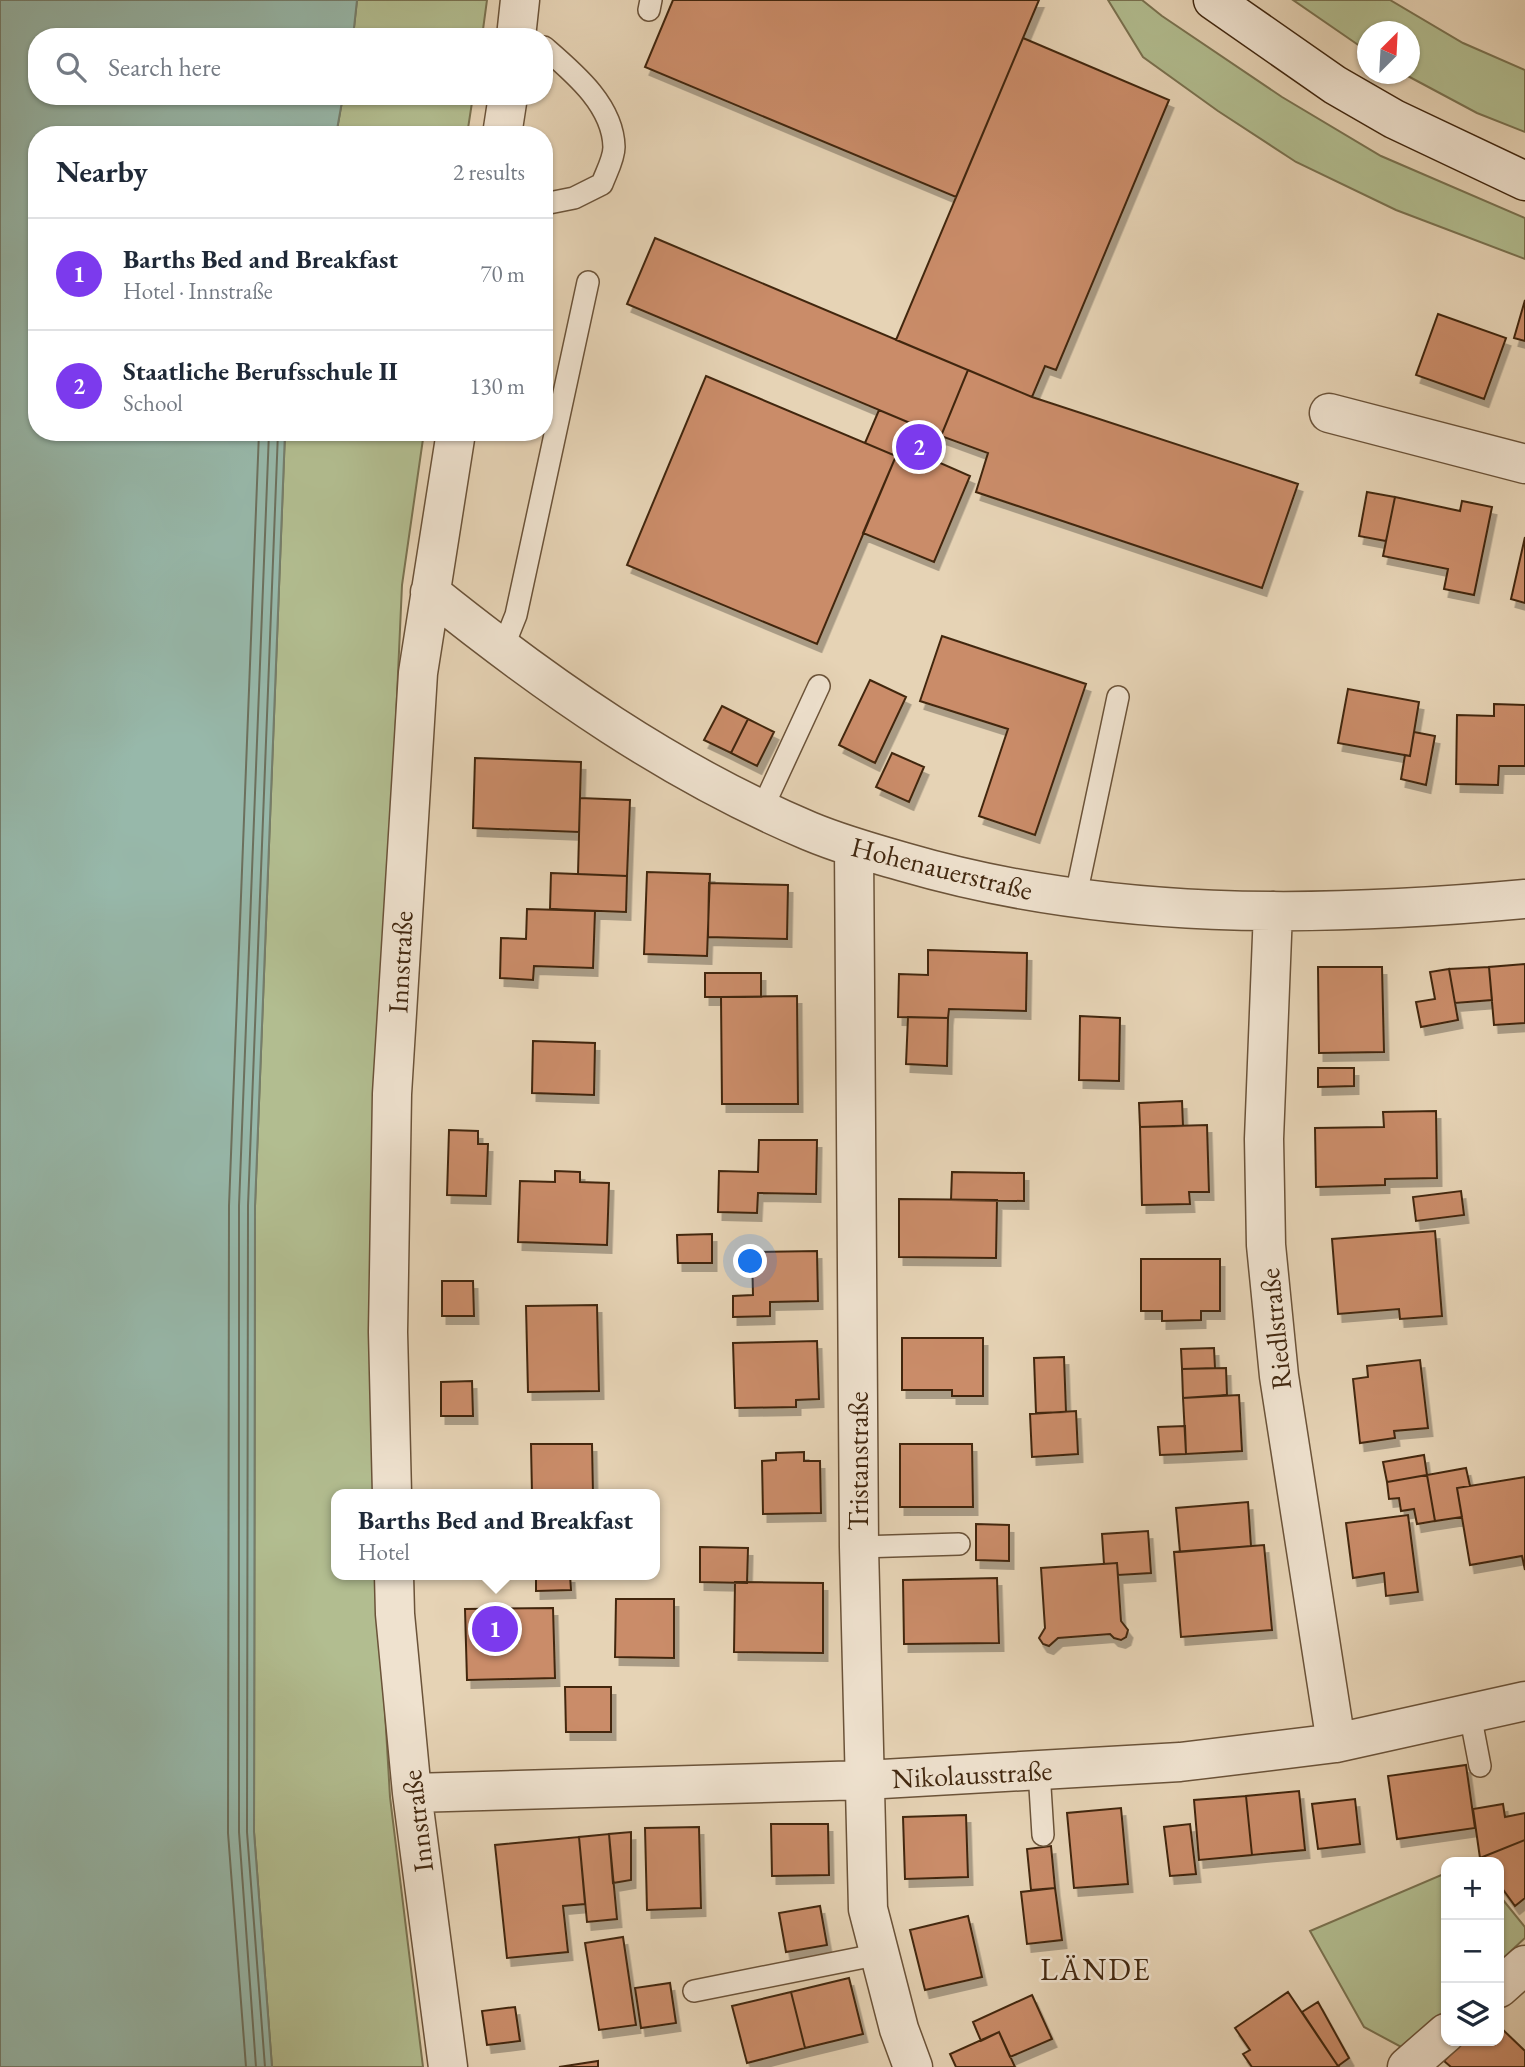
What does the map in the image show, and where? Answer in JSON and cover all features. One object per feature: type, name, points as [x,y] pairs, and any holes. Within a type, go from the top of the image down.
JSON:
[{"type":"street","points":[[1213,0],[1335,85],[1394,119],[1525,181]]},
{"type":"street","points":[[503,126],[507,105]]},
{"type":"street","points":[[1329,413],[1525,464]]},
{"type":"street","name":"Innstraße","points":[[392,1489],[388,1332],[392,1094],[418,673],[455,441]]},
{"type":"street","name":"Hohenauerstraße","points":[[430,592],[502,650],[675,765],[809,831],[854,848],[932,870],[1075,900],[1132,906],[1273,911],[1433,907],[1525,898]]},
{"type":"street","name":"Tristanstraße","points":[[854,848],[859,1547],[868,1909],[899,2029],[913,2067]]},
{"type":"street","name":"Riedlstraße","points":[[1273,911],[1264,1139],[1266,1245],[1279,1376],[1336,1743]]},
{"type":"street","name":"Innstraße","points":[[394,1580],[394,1614],[412,1793],[448,2067]]},
{"type":"street","name":"Nikolausstraße","points":[[412,1793],[865,1780],[1180,1762],[1336,1743],[1525,1701]]},
{"type":"street","points":[[1504,1984],[1525,1965]]},
{"type":"street","points":[[1407,2067],[1441,2037]]},
{"type":"lane","points":[[553,53],[576,74],[609,121],[614,150],[602,184],[574,198],[553,202]]},
{"type":"lane","points":[[502,650],[516,615],[588,282]]},
{"type":"lane","points":[[762,809],[820,686]]},
{"type":"lane","points":[[1075,900],[1118,697]]},
{"type":"lane","points":[[859,1547],[959,1544]]},
{"type":"lane","points":[[1470,1714],[1480,1766]]},
{"type":"lane","points":[[1039,1771],[1043,1835]]},
{"type":"lane","points":[[694,1991],[880,1954]]},
{"type":"green space","points":[[357,0],[487,0],[483,28],[354,28]]},
{"type":"green space","points":[[1108,0],[1142,0],[1282,97],[1381,156],[1525,218],[1525,259],[1396,210],[1296,162],[1143,57]]},
{"type":"green space","points":[[1293,0],[1390,0],[1463,43],[1525,70],[1525,132],[1477,113],[1420,83],[1420,21],[1357,21],[1357,44]]},
{"type":"green space","points":[[341,105],[472,105],[468,126],[338,126]]},
{"type":"green space","points":[[285,441],[423,441],[402,585],[373,1229],[374,1489],[331,1489],[331,1580],[377,1580],[390,1797],[423,2067],[272,2067],[254,1832],[255,1206]]},
{"type":"green space","points":[[1441,1875],[1441,2016],[1405,2049],[1364,2027],[1310,1931]]},
{"type":"green space","points":[[1504,1901],[1525,1927],[1525,1938],[1504,1957]]},
{"type":"water","points":[[0,0],[357,0],[354,28],[28,28],[28,105],[341,105],[338,126],[28,126],[28,441],[285,441],[255,1206],[254,1832],[272,2067],[0,2067]]},
{"type":"building","points":[[673,0],[1039,0],[956,197],[645,67]]},
{"type":"building","points":[[1023,38],[1169,100],[1056,370],[1045,366],[1032,397],[896,340]]},
{"type":"building","points":[[655,238],[968,370],[941,436],[627,304]]},
{"type":"building","points":[[1525,300],[1525,341],[1514,338]]},
{"type":"building","points":[[1438,314],[1506,338],[1484,399],[1416,375]]},
{"type":"building","points":[[968,370],[1032,397],[1298,484],[1262,588],[976,492],[988,453],[941,436]]},
{"type":"building","points":[[706,376],[896,456],[817,644],[627,565]]},
{"type":"building","points":[[879,410],[941,436],[931,459],[970,476],[934,562],[863,533],[896,456],[865,443]]},
{"type":"building","points":[[1367,492],[1395,497],[1386,541],[1359,536]]},
{"type":"building","points":[[1395,497],[1460,511],[1462,501],[1492,507],[1474,595],[1444,589],[1448,569],[1383,556]]},
{"type":"building","points":[[1525,537],[1525,603],[1511,599]]},
{"type":"building","points":[[942,636],[1086,684],[1035,835],[979,816],[1008,729],[920,701]]},
{"type":"building","points":[[870,680],[906,697],[875,763],[839,745]]},
{"type":"building","points":[[1348,689],[1419,702],[1410,756],[1338,743]]},
{"type":"building","points":[[1494,704],[1525,705],[1525,766],[1499,766],[1498,785],[1456,784],[1457,715],[1494,716]]},
{"type":"building","points":[[722,706],[748,719],[731,753],[704,740]]},
{"type":"building","points":[[748,719],[774,732],[757,766],[731,753]]},
{"type":"building","points":[[1414,732],[1435,736],[1426,785],[1401,779],[1405,755],[1410,756]]},
{"type":"building","points":[[892,753],[924,767],[909,802],[876,787]]},
{"type":"building","points":[[475,758],[581,762],[579,832],[473,828]]},
{"type":"building","points":[[580,798],[630,800],[627,876],[578,874]]},
{"type":"building","points":[[647,872],[710,874],[707,956],[644,954]]},
{"type":"building","points":[[551,873],[627,876],[626,912],[550,909]]},
{"type":"building","points":[[709,883],[788,885],[787,939],[708,937]]},
{"type":"building","points":[[527,909],[595,911],[593,968],[534,966],[533,980],[500,978],[501,938],[526,939]]},
{"type":"building","points":[[928,950],[1027,953],[1026,1011],[949,1009],[948,1018],[898,1017],[899,974],[928,975]]},
{"type":"building","points":[[1525,964],[1525,1023],[1494,1025],[1489,967]]},
{"type":"building","points":[[1318,967],[1382,967],[1384,1052],[1319,1053]]},
{"type":"building","points":[[1489,967],[1492,1000],[1455,1003],[1449,969]]},
{"type":"building","points":[[1449,969],[1458,1020],[1421,1027],[1416,1002],[1435,999],[1430,972]]},
{"type":"building","points":[[705,973],[761,973],[761,997],[705,997]]},
{"type":"building","points":[[797,996],[798,1104],[722,1104],[721,997]]},
{"type":"building","points":[[1080,1016],[1120,1018],[1119,1081],[1079,1080]]},
{"type":"building","points":[[908,1017],[948,1018],[947,1066],[906,1064]]},
{"type":"building","points":[[533,1041],[595,1043],[594,1095],[532,1093]]},
{"type":"building","points":[[1318,1068],[1354,1068],[1354,1086],[1318,1087]]},
{"type":"building","points":[[1182,1101],[1183,1126],[1140,1127],[1139,1103]]},
{"type":"building","points":[[1436,1111],[1437,1178],[1385,1179],[1385,1185],[1316,1187],[1315,1128],[1384,1127],[1383,1112]]},
{"type":"building","points":[[1207,1125],[1209,1192],[1189,1192],[1190,1204],[1142,1205],[1140,1127]]},
{"type":"building","points":[[449,1130],[478,1131],[478,1144],[488,1144],[486,1196],[447,1195]]},
{"type":"building","points":[[759,1140],[817,1140],[816,1194],[758,1193],[757,1213],[718,1212],[719,1171],[758,1172]]},
{"type":"building","points":[[555,1171],[580,1172],[580,1182],[609,1183],[607,1245],[518,1242],[520,1181],[555,1182]]},
{"type":"building","points":[[952,1172],[1024,1173],[1024,1201],[951,1200]]},
{"type":"building","points":[[1461,1191],[1464,1215],[1416,1221],[1413,1197]]},
{"type":"building","points":[[899,1199],[997,1200],[996,1258],[899,1257]]},
{"type":"building","points":[[1435,1231],[1442,1316],[1400,1319],[1399,1309],[1338,1314],[1332,1239]]},
{"type":"building","points":[[712,1234],[712,1263],[678,1263],[677,1235]]},
{"type":"building","points":[[817,1251],[818,1301],[770,1302],[770,1316],[733,1317],[733,1296],[753,1295],[752,1252]]},
{"type":"building","points":[[1141,1259],[1220,1259],[1220,1311],[1201,1311],[1201,1320],[1162,1321],[1162,1311],[1141,1311]]},
{"type":"building","points":[[442,1281],[473,1281],[474,1316],[442,1316]]},
{"type":"building","points":[[597,1305],[599,1391],[528,1392],[526,1306]]},
{"type":"building","points":[[902,1338],[983,1338],[983,1396],[952,1396],[952,1390],[902,1390]]},
{"type":"building","points":[[817,1341],[819,1399],[796,1400],[796,1407],[735,1408],[733,1343]]},
{"type":"building","points":[[1214,1348],[1215,1368],[1182,1369],[1181,1349]]},
{"type":"building","points":[[1064,1357],[1066,1412],[1036,1413],[1034,1358]]},
{"type":"building","points":[[1420,1360],[1428,1428],[1394,1431],[1395,1438],[1360,1443],[1353,1379],[1368,1377],[1367,1366]]},
{"type":"building","points":[[1226,1368],[1227,1395],[1183,1398],[1182,1369]]},
{"type":"building","points":[[472,1381],[473,1416],[441,1416],[441,1382]]},
{"type":"building","points":[[1239,1395],[1242,1451],[1186,1454],[1183,1398]]},
{"type":"building","points":[[1076,1411],[1078,1454],[1032,1457],[1030,1414]]},
{"type":"building","points":[[1185,1426],[1186,1454],[1160,1455],[1158,1427]]},
{"type":"building","points":[[531,1444],[592,1444],[593,1489],[532,1489]]},
{"type":"building","points":[[900,1444],[972,1444],[973,1507],[900,1507]]},
{"type":"building","points":[[804,1452],[804,1461],[820,1461],[821,1513],[763,1514],[762,1461],[776,1460],[776,1453]]},
{"type":"building","points":[[1424,1455],[1427,1475],[1387,1482],[1383,1462]]},
{"type":"building","points":[[1466,1468],[1470,1486],[1457,1488],[1462,1517],[1435,1521],[1427,1475]]},
{"type":"building","points":[[1427,1475],[1435,1521],[1417,1524],[1414,1509],[1401,1511],[1399,1498],[1389,1499],[1387,1482]]},
{"type":"building","points":[[1525,1477],[1525,1570],[1522,1556],[1470,1565],[1457,1488]]},
{"type":"building","points":[[1248,1502],[1251,1546],[1180,1552],[1176,1508]]},
{"type":"building","points":[[1408,1515],[1418,1592],[1386,1596],[1384,1573],[1353,1578],[1346,1523]]},
{"type":"building","points":[[976,1524],[1009,1525],[1009,1561],[976,1560]]},
{"type":"building","points":[[1148,1531],[1151,1573],[1118,1575],[1117,1563],[1104,1564],[1102,1534]]},
{"type":"building","points":[[1264,1545],[1272,1630],[1181,1637],[1174,1552]]},
{"type":"building","points":[[700,1547],[748,1548],[747,1583],[700,1582]]},
{"type":"building","points":[[1117,1563],[1121,1621],[1128,1630],[1126,1637],[1121,1640],[1110,1634],[1058,1638],[1049,1646],[1043,1644],[1039,1638],[1045,1628],[1041,1568]]},
{"type":"building","points":[[997,1578],[999,1643],[904,1644],[903,1580]]},
{"type":"building","points":[[536,1580],[570,1580],[571,1590],[536,1591]]},
{"type":"building","points":[[735,1582],[823,1583],[823,1653],[734,1652]]},
{"type":"building","points":[[616,1599],[674,1599],[674,1658],[615,1657]]},
{"type":"building","points":[[553,1608],[555,1678],[467,1680],[465,1609]]},
{"type":"building","points":[[565,1687],[611,1687],[611,1732],[566,1732]]},
{"type":"building","points":[[1466,1765],[1475,1828],[1397,1839],[1388,1776]]},
{"type":"building","points":[[1299,1791],[1305,1850],[1252,1855],[1246,1796]]},
{"type":"building","points":[[1246,1796],[1252,1855],[1199,1860],[1194,1800]]},
{"type":"building","points":[[1355,1799],[1360,1844],[1318,1849],[1312,1804]]},
{"type":"building","points":[[1503,1804],[1505,1817],[1525,1813],[1525,1840],[1480,1857],[1473,1809]]},
{"type":"building","points":[[1121,1808],[1128,1884],[1074,1888],[1067,1813]]},
{"type":"building","points":[[966,1815],[968,1877],[905,1879],[903,1817]]},
{"type":"building","points":[[771,1824],[828,1824],[829,1875],[772,1876]]},
{"type":"building","points":[[1190,1824],[1196,1874],[1170,1876],[1164,1827]]},
{"type":"building","points":[[699,1827],[701,1908],[647,1910],[645,1828]]},
{"type":"building","points":[[631,1832],[631,1880],[613,1883],[609,1834]]},
{"type":"building","points":[[609,1834],[617,1919],[587,1922],[579,1837]]},
{"type":"building","points":[[579,1837],[585,1904],[563,1906],[568,1952],[507,1958],[495,1845]]},
{"type":"building","points":[[1525,1840],[1525,1898],[1515,1906],[1504,1891],[1504,1857],[1482,1857]]},
{"type":"building","points":[[1051,1846],[1055,1888],[1031,1890],[1027,1849]]},
{"type":"building","points":[[1055,1888],[1062,1940],[1027,1944],[1021,1892]]},
{"type":"building","points":[[820,1906],[827,1945],[786,1952],[779,1913]]},
{"type":"building","points":[[968,1916],[982,1977],[925,1990],[910,1930]]},
{"type":"building","points":[[623,1937],[636,2025],[599,2030],[585,1943]]},
{"type":"building","points":[[849,1978],[863,2034],[805,2048],[791,1992]]},
{"type":"building","points":[[670,1983],[676,2023],[641,2028],[635,1988]]},
{"type":"building","points":[[791,1992],[805,2048],[747,2063],[732,2006]]},
{"type":"building","points":[[1288,1992],[1339,2067],[1252,2067],[1243,2054],[1250,2050],[1235,2028]]},
{"type":"building","points":[[1032,1995],[1052,2039],[1010,2057],[999,2032],[981,2041],[973,2022]]},
{"type":"building","points":[[1318,2002],[1349,2058],[1338,2066],[1302,2012]]},
{"type":"building","points":[[515,2007],[520,2041],[487,2045],[482,2011]]},
{"type":"building","points":[[1504,2031],[1525,2051],[1525,2067],[1451,2067],[1444,2061],[1459,2046],[1504,2046]]},
{"type":"building","points":[[999,2032],[1015,2067],[956,2067],[950,2054]]},
{"type":"building","points":[[598,2061],[598,2067],[559,2067]]},
{"type":"place","name":"Staatliche Berufsschule II","points":[[919,447]]},
{"type":"place","name":"Barths Bed and Breakfast","points":[[495,1629]]},
{"type":"district","name":"LÄNDE","points":[[1096,1970]]}]
